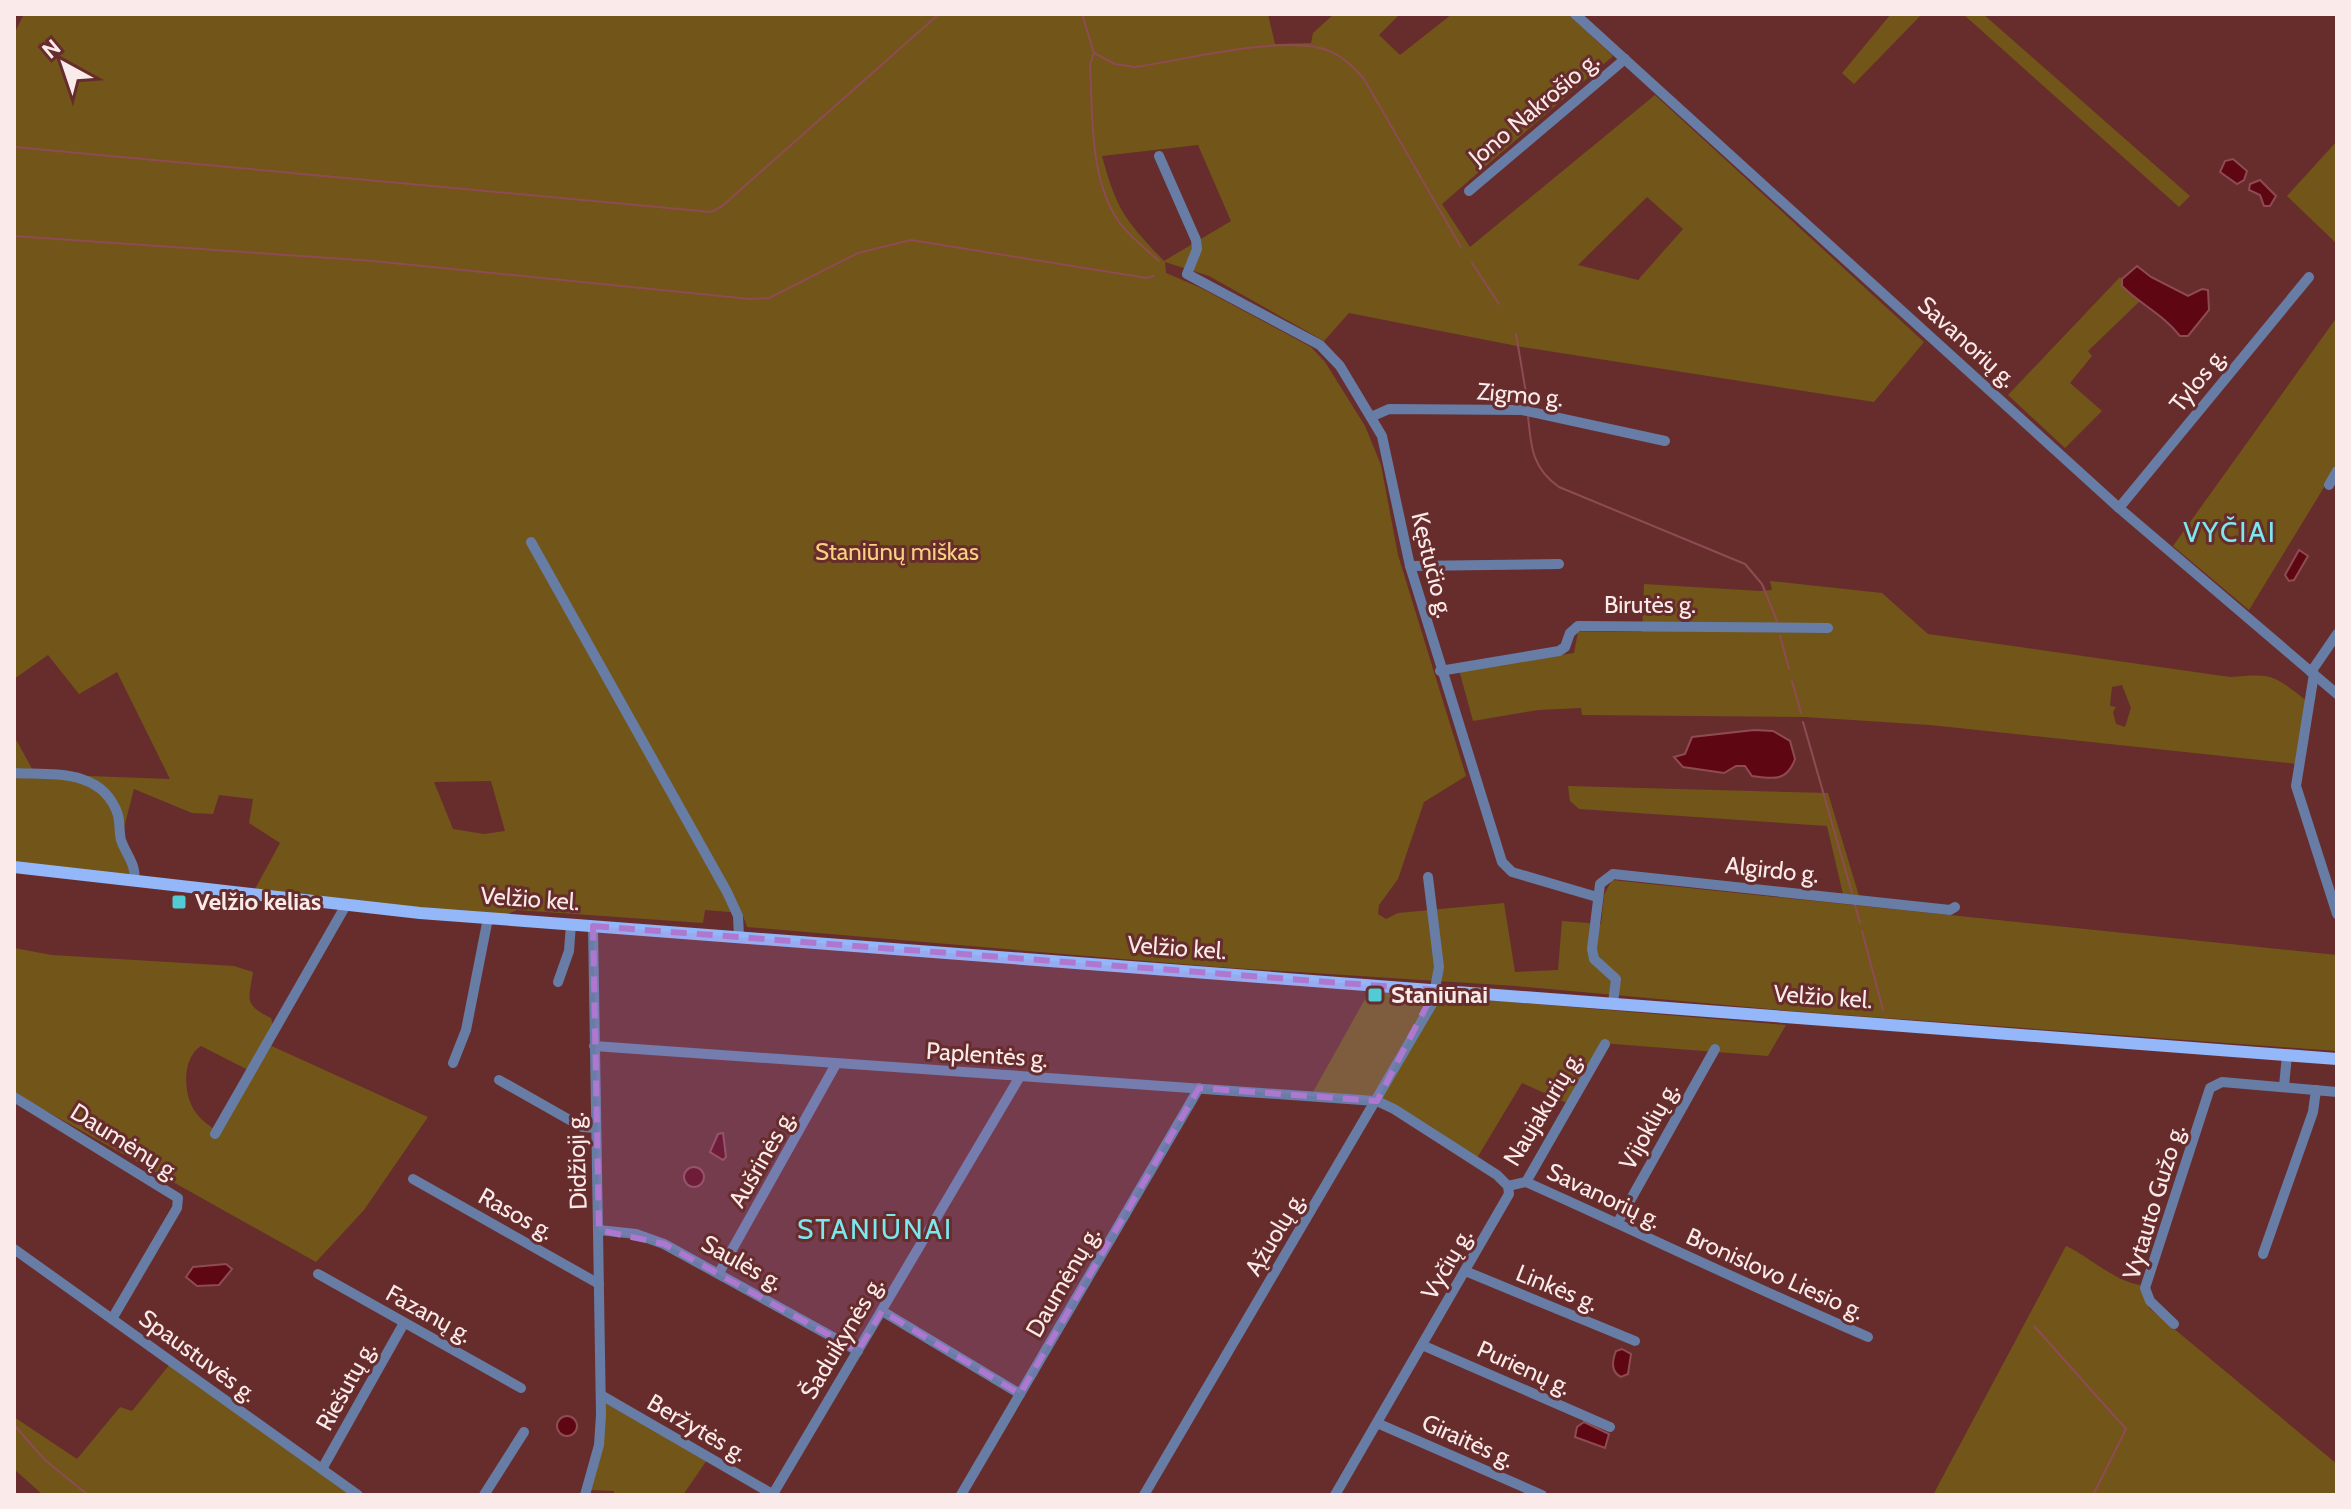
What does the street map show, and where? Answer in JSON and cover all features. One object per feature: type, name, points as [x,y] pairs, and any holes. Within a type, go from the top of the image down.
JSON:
[{"type":"main road","name":"Velžio kel.","points":[[14,867],[488,918],[2337,1059]]},
{"type":"street","name":"Savanorių g.","points":[[1575,14],[2119,508],[2337,694]]},
{"type":"street","name":"Jono Nakrošio g.","points":[[1469,191],[1625,59]]},
{"type":"street","name":"Kęstučio g.","points":[[1159,156],[1196,240],[1197,249],[1187,274],[1320,345],[1340,366],[1371,417],[1389,456],[1410,566],[1440,671],[1502,862],[1512,872],[1597,897]]},
{"type":"street","name":"Tylos g.","points":[[2119,508],[2309,277]]},
{"type":"street","name":"Zigmo g.","points":[[1371,417],[1389,409],[1522,410],[1665,441]]},
{"type":"street","points":[[2329,485],[2337,471]]},
{"type":"street","points":[[531,542],[731,900],[740,925],[739,937]]},
{"type":"street","points":[[1410,566],[1559,564]]},
{"type":"street","name":"Birutės g.","points":[[1440,671],[1559,651],[1578,626],[1828,628]]},
{"type":"street","points":[[2337,634],[2312,673],[2296,786],[2337,914]]},
{"type":"street","points":[[14,773],[75,775],[107,796],[117,813],[120,836],[135,871],[134,881]]},
{"type":"street","name":"Algirdo g.","points":[[1597,897],[1604,879],[1620,873],[1950,910],[1955,907]]},
{"type":"street","name":"Ąžuolų g.","points":[[1144,1495],[1425,1019],[1439,967],[1428,877]]},
{"type":"street","points":[[1597,897],[1592,954],[1616,979],[1613,1003]]},
{"type":"street","points":[[215,1134],[346,905]]},
{"type":"street","points":[[453,1063],[466,1030],[488,918]]},
{"type":"street","points":[[558,982],[569,951],[571,924]]},
{"type":"street","name":"Didžioji g.","points":[[585,1495],[599,1445],[601,1395],[593,926]]},
{"type":"street","name":"Naujakurių g.","points":[[1508,1186],[1526,1182],[1605,1044]]},
{"type":"street","name":"Paplentės g.","points":[[594,1046],[1377,1101]]},
{"type":"street","name":"Vijoklių g.","points":[[1618,1222],[1715,1049]]},
{"type":"street","points":[[2287,1055],[2284,1086],[2337,1092]]},
{"type":"street","name":"Aušrinės g.","points":[[719,1273],[836,1064]]},
{"type":"street","name":"Šaduikynės g.","points":[[773,1495],[1019,1078]]},
{"type":"street","points":[[499,1080],[582,1127],[596,1128]]},
{"type":"street","name":"Vytauto Gužo g.","points":[[2174,1324],[2150,1301],[2145,1288],[2213,1084],[2284,1086]]},
{"type":"street","name":"Daumėnų g.","points":[[961,1495],[1199,1088]]},
{"type":"street","points":[[2263,1254],[2313,1112],[2316,1090]]},
{"type":"street","name":"Daumėnų g.","points":[[14,1097],[178,1198],[177,1208],[112,1319]]},
{"type":"street","points":[[1377,1101],[1497,1175],[1508,1186]]},
{"type":"street","name":"Rasos g.","points":[[413,1179],[599,1284]]},
{"type":"street","name":"Savanorių g.","points":[[1526,1182],[1618,1222],[1666,1247]]},
{"type":"street","name":"Vyčių g.","points":[[1335,1495],[1506,1202],[1508,1186]]},
{"type":"street","name":"Saulės g.","points":[[599,1230],[650,1238],[858,1351]]},
{"type":"street","name":"Bronislovo Liesio g.","points":[[1666,1247],[1868,1337]]},
{"type":"street","name":"Spaustuvės g.","points":[[14,1249],[358,1495]]},
{"type":"street","name":"Linkės g.","points":[[1465,1271],[1635,1341]]},
{"type":"street","name":"Fazanų g.","points":[[318,1274],[521,1388]]},
{"type":"street","points":[[882,1311],[1020,1394]]},
{"type":"street","name":"Riešutų g.","points":[[322,1469],[404,1323]]},
{"type":"street","name":"Purienų g.","points":[[1422,1345],[1610,1427]]},
{"type":"street","name":"Beržytės g.","points":[[601,1395],[773,1495]]},
{"type":"street","name":"Giraitės g.","points":[[1377,1423],[1542,1495]]},
{"type":"street","points":[[484,1495],[524,1432]]},
{"type":"highlighted area","points":[[593,926],[1435,990],[1377,1101],[1199,1088],[1020,1394],[882,1311],[858,1351],[664,1244],[599,1230]]},
{"type":"green space","name":"Staniūnų miškas","points":[[24,14],[1268,14],[1275,44],[1311,43],[1313,33],[1334,14],[1400,14],[1379,35],[1400,55],[1452,14],[1568,14],[1613,56],[1442,204],[1470,247],[1655,95],[1924,342],[1874,402],[1522,347],[1349,313],[1324,341],[1209,276],[1165,262],[1166,273],[1201,288],[1311,347],[1325,362],[1365,426],[1381,465],[1398,555],[1466,776],[1424,802],[1398,879],[1379,905],[1378,914],[1386,919],[1398,913],[1504,903],[1515,972],[1558,970],[1562,921],[1601,924],[1604,895],[1612,880],[2337,955],[2337,1051],[1790,1011],[1516,986],[1217,967],[747,927],[742,913],[705,910],[703,923],[517,910],[497,919],[255,889],[280,843],[249,823],[253,799],[219,795],[213,814],[192,813],[134,789],[120,843],[132,865],[129,876],[14,867],[14,736],[35,774],[170,779],[117,672],[79,694],[48,655],[14,679],[14,34]],"holes":[[[1198,145],[1231,221],[1164,261],[1124,214],[1102,156]],[[1647,197],[1683,229],[1638,280],[1578,265]],[[491,781],[505,831],[484,834],[453,829],[434,782]]]},
{"type":"green space","points":[[1891,14],[1922,14],[1854,84],[1842,73]]},
{"type":"green space","points":[[1963,14],[1983,14],[2190,196],[2179,207]]},
{"type":"green space","points":[[2337,141],[2337,244],[2287,196]]},
{"type":"green space","points":[[2120,277],[2140,301],[2088,351],[2092,356],[2070,383],[2102,411],[2065,448],[2008,395]]},
{"type":"green space","points":[[2337,317],[2337,466],[2249,610],[2173,546]]},
{"type":"green space","points":[[1770,581],[1882,593],[1928,634],[2230,677],[2256,675],[2272,678],[2307,701],[2297,764],[1930,725],[1805,717],[1582,715],[1581,708],[1538,710],[1473,721],[1459,670],[1574,653],[1578,632],[1642,632],[1644,584],[1772,590]],"holes":[[[2122,685],[2131,708],[2125,727],[2116,724],[2113,712],[2116,707],[2110,706],[2112,687]]]},
{"type":"green space","points":[[1568,786],[1828,793],[1859,896],[1843,894],[1827,826],[1579,809],[1570,801]]},
{"type":"green space","points":[[14,948],[52,955],[234,966],[253,972],[250,1000],[256,1009],[271,1018],[273,1026],[265,1043],[428,1117],[364,1210],[316,1262],[14,1093]],"holes":[[[201,1046],[254,1073],[218,1132],[202,1120],[190,1103],[186,1076],[190,1059]]]},
{"type":"green space","points":[[1370,990],[1786,1025],[1768,1056],[1601,1043],[1567,1103],[1522,1083],[1477,1158],[1375,1096],[1313,1092]]},
{"type":"green space","points":[[2066,1246],[2111,1274],[2140,1285],[2149,1308],[2337,1464],[2337,1495],[1933,1495]]},
{"type":"green space","points":[[170,1364],[352,1495],[43,1495],[14,1469],[14,1417],[77,1459],[120,1407],[132,1411]]},
{"type":"green space","points":[[605,1403],[707,1460],[683,1495],[614,1495],[614,1491],[589,1490]]},
{"type":"shaded area","points":[[2233,159],[2247,171],[2244,180],[2237,184],[2220,172],[2225,161]]},
{"type":"shaded area","points":[[2260,180],[2276,196],[2270,206],[2264,206],[2260,195],[2249,190],[2250,184]]},
{"type":"shaded area","points":[[2137,266],[2188,296],[2202,289],[2208,290],[2209,310],[2188,336],[2180,336],[2122,286],[2122,279]]},
{"type":"shaded area","points":[[2299,550],[2308,556],[2294,580],[2289,581],[2285,575]]},
{"type":"shaded area","points":[[1754,730],[1773,731],[1790,741],[1795,759],[1788,772],[1773,778],[1752,776],[1745,766],[1736,766],[1724,773],[1683,767],[1674,757],[1685,754],[1692,737]]},
{"type":"shaded area","points":[[723,1133],[726,1157],[723,1160],[710,1152],[718,1134]]},
{"type":"shaded area","points":[[694,1167],[701,1170],[704,1177],[701,1184],[694,1187],[687,1184],[684,1177],[687,1170]]},
{"type":"shaded area","points":[[226,1264],[232,1269],[219,1285],[197,1286],[186,1277],[193,1267]]},
{"type":"shaded area","points":[[1622,1349],[1631,1354],[1628,1374],[1621,1377],[1615,1372],[1613,1362],[1616,1351]]},
{"type":"shaded area","points":[[567,1416],[574,1419],[577,1426],[574,1433],[567,1436],[560,1433],[557,1426],[560,1419]]},
{"type":"shaded area","points":[[1584,1422],[1609,1434],[1605,1448],[1575,1437],[1577,1427]]},
{"type":"waterway","points":[[14,147],[711,212],[721,207],[939,14]]},
{"type":"waterway","points":[[1082,14],[1094,53],[1115,64],[1135,67],[1278,45],[1320,48],[1339,56],[1364,79],[1461,247]]},
{"type":"waterway","points":[[1094,53],[1090,65],[1094,146],[1102,186],[1119,222],[1159,261]]},
{"type":"waterway","points":[[14,236],[373,261],[750,299],[769,298],[858,253],[911,240],[1147,278],[1154,276]]},
{"type":"waterway","points":[[1472,263],[1499,304]]},
{"type":"waterway","points":[[1516,334],[1527,399]]},
{"type":"waterway","points":[[1528,416],[1534,456],[1550,480],[1559,487],[1745,564],[1762,584],[1777,621]]},
{"type":"waterway","points":[[1780,636],[1789,669]]},
{"type":"waterway","points":[[1792,681],[1801,713]]},
{"type":"waterway","points":[[1803,722],[1852,893]]},
{"type":"waterway","points":[[1855,905],[1860,923]]},
{"type":"waterway","points":[[1862,931],[1883,1010]]},
{"type":"waterway","points":[[2034,1326],[2126,1429],[2093,1495]]},
{"type":"waterway","points":[[14,1425],[45,1460],[88,1495]]},
{"type":"place","name":"Velžio kelias","points":[[179,902]]},
{"type":"place","name":"Staniūnai","points":[[1375,995]]},
{"type":"district","name":"VYČIAI","points":[[2230,532]]},
{"type":"district","name":"STANIŪNAI","points":[[875,1229]]}]
